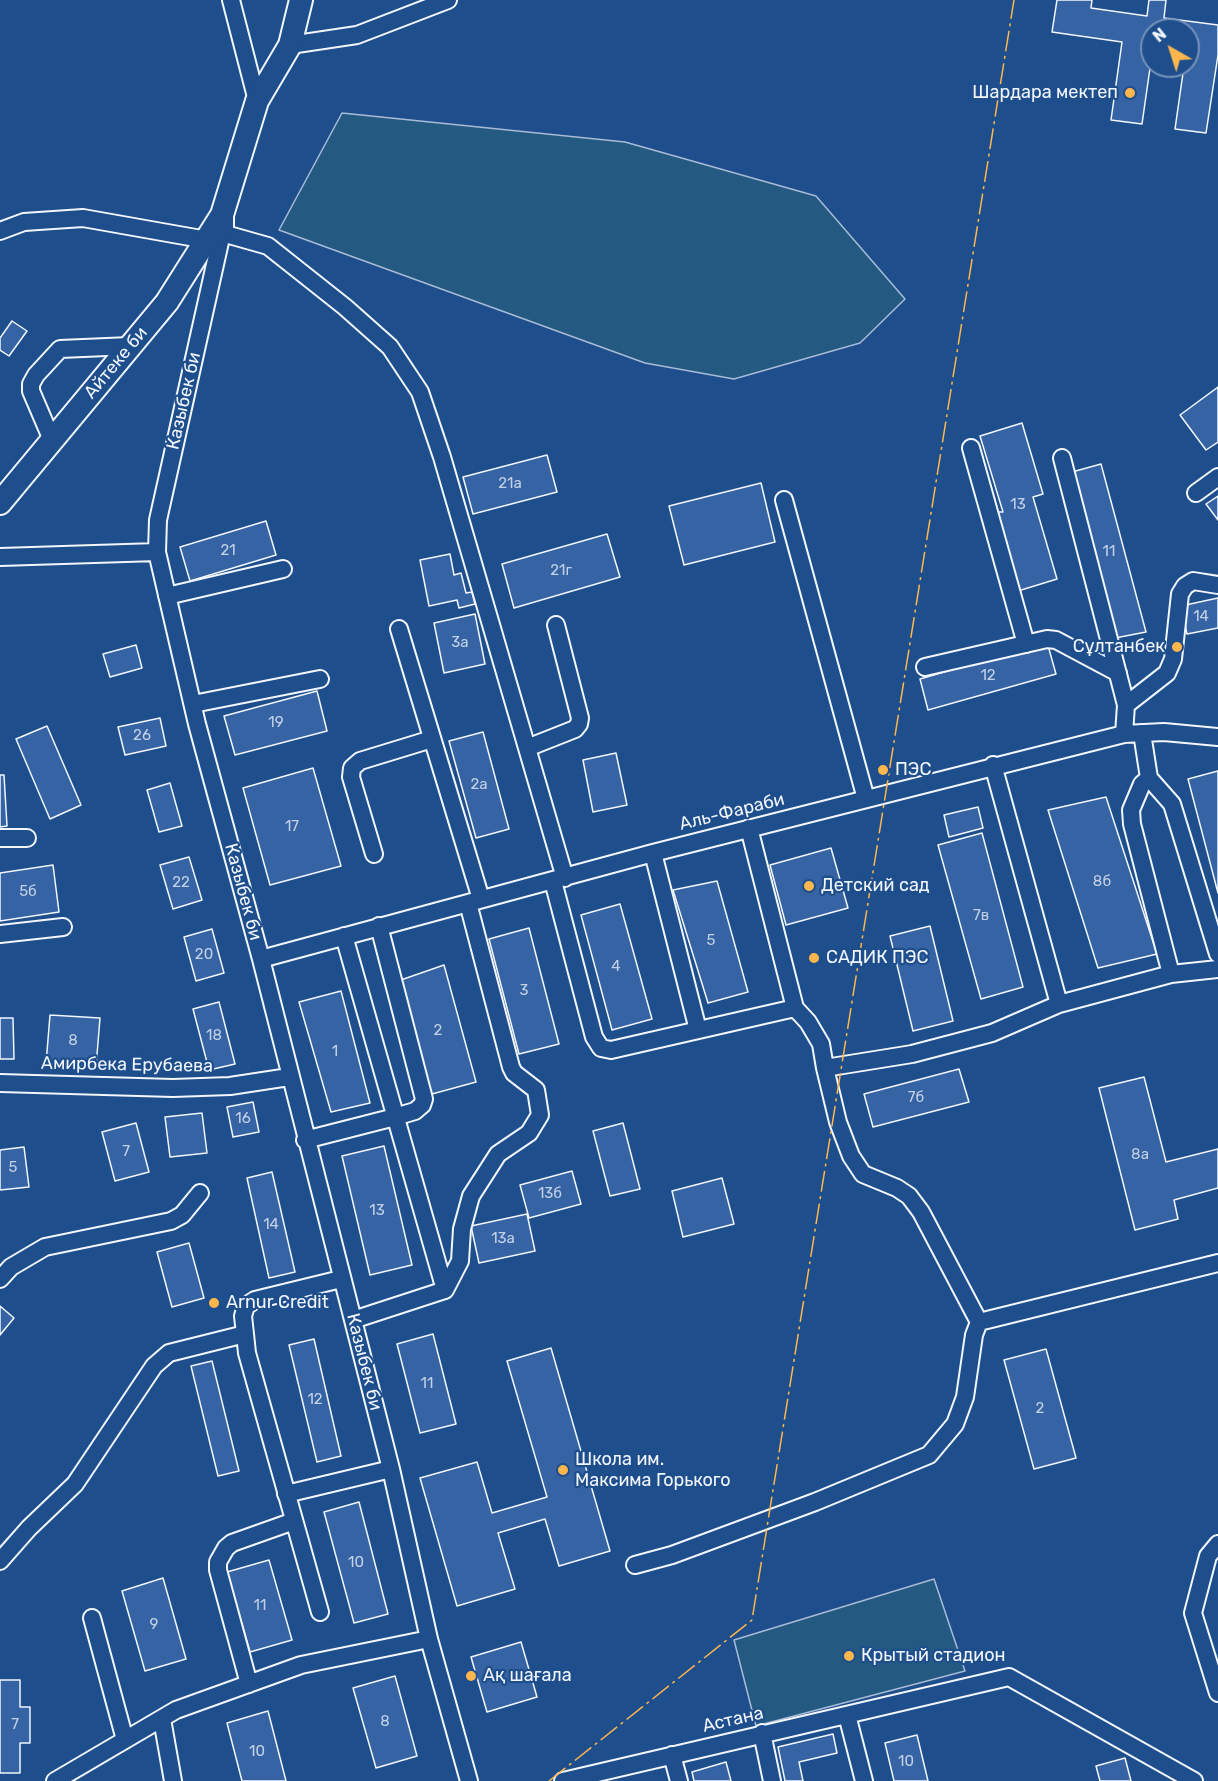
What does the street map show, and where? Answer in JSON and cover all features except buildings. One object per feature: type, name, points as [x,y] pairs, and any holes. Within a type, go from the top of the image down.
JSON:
[{"type":"street","points":[[231,0],[257,101]]},
{"type":"street","name":"Казыбек би","points":[[302,0],[290,45],[257,101],[217,229],[158,520],[157,552],[193,704],[261,959],[305,1140],[391,1468],[429,1639],[469,1781]]},
{"type":"street","points":[[290,45],[357,35],[448,0]]},
{"type":"street","points":[[0,231],[24,222],[83,218],[217,229],[268,246],[345,307],[390,347],[420,393],[442,457],[527,747],[594,1037],[601,1048],[611,1050],[795,1008]]},
{"type":"street","name":"Айтеке би","points":[[0,503],[167,302],[217,229]]},
{"type":"street","points":[[52,440],[31,391],[36,375],[60,349],[130,346]]},
{"type":"street","points":[[971,448],[1026,644]]},
{"type":"street","points":[[1062,458],[1126,705],[1124,734]]},
{"type":"street","points":[[1196,493],[1218,477]]},
{"type":"street","points":[[784,500],[866,799]]},
{"type":"street","points":[[0,557],[157,552]]},
{"type":"street","points":[[167,596],[283,569]]},
{"type":"street","points":[[1126,705],[1167,672],[1173,660],[1180,594],[1185,586],[1193,581],[1218,585]]},
{"type":"street","points":[[527,747],[575,729],[579,724],[580,718],[556,625]]},
{"type":"street","points":[[353,1320],[445,1290],[460,1260],[462,1229],[471,1196],[498,1154],[529,1133],[540,1115],[536,1090],[510,1067],[475,901],[432,739],[399,629]]},
{"type":"street","points":[[925,667],[1047,639],[1056,640],[1118,673]]},
{"type":"street","points":[[193,704],[320,679]]},
{"type":"street","name":"Аль-Фараби","points":[[261,959],[653,853],[993,765],[1124,734],[1164,732],[1218,737]]},
{"type":"street","points":[[1142,733],[1149,778],[1172,804],[1218,954]]},
{"type":"street","points":[[374,854],[351,777],[352,768],[360,761],[432,739]]},
{"type":"street","points":[[993,765],[1059,1004]]},
{"type":"street","points":[[1149,778],[1142,784],[1131,810],[1132,824],[1171,974]]},
{"type":"street","points":[[635,1564],[672,1555],[826,1498],[929,1455],[955,1424],[965,1397],[974,1335],[979,1322],[921,1212],[909,1196],[897,1188],[863,1174],[851,1156],[838,1122],[821,1044],[808,1022],[795,1008],[749,828]]},
{"type":"street","points":[[0,838],[27,838]]},
{"type":"street","points":[[653,853],[698,1030]]},
{"type":"street","points":[[305,1140],[395,1117],[415,1111],[422,1105],[424,1099],[379,926]]},
{"type":"street","points":[[0,934],[63,927]]},
{"type":"street","points":[[344,936],[445,1290]]},
{"type":"street","points":[[825,1068],[912,1054],[992,1033],[1059,1004],[1171,974],[1218,969]]},
{"type":"street","name":"Амирбека Ерубаева","points":[[0,1083],[173,1088],[230,1086],[289,1077]]},
{"type":"street","points":[[0,1279],[11,1267],[45,1247],[171,1221],[182,1215],[200,1193]]},
{"type":"street","points":[[979,1322],[1218,1263]]},
{"type":"street","points":[[320,1612],[247,1353],[243,1316],[246,1306],[255,1300],[341,1279]]},
{"type":"street","points":[[0,1562],[29,1528],[75,1484],[154,1366],[169,1353],[244,1334]]},
{"type":"street","points":[[286,1494],[391,1468]]},
{"type":"street","points":[[249,1684],[218,1570],[218,1562],[226,1548],[232,1543],[294,1521]]},
{"type":"street","points":[[1218,1544],[1208,1556],[1193,1613],[1218,1693]]},
{"type":"street","points":[[92,1618],[125,1740]]},
{"type":"street","points":[[55,1781],[176,1710],[301,1665],[429,1639]]},
{"type":"street","name":"Астана","points":[[563,1781],[584,1779],[762,1733],[1009,1677],[1194,1781]]},
{"type":"street","points":[[847,1715],[864,1781]]},
{"type":"street","points":[[162,1719],[173,1781]]},
{"type":"street","points":[[762,1733],[772,1781]]},
{"type":"street","points":[[672,1755],[679,1781]]},
{"type":"shaded area","points":[[342,113],[625,142],[816,196],[905,299],[860,343],[734,379],[645,363],[279,230]]},
{"type":"shaded area","name":"Крытый стадион","points":[[934,1579],[965,1671],[756,1726],[734,1640]]},
{"type":"power","points":[[549,1781],[752,1620],[1014,0]]},
{"type":"place","name":"Шардара мектеп","points":[[1130,93]]},
{"type":"place","name":"Сұлтанбек","points":[[1177,647]]},
{"type":"place","name":"ПЭС","points":[[883,770]]},
{"type":"place","name":"Детский сад","points":[[809,886]]},
{"type":"place","name":"САДИК ПЭС","points":[[814,958]]},
{"type":"place","name":"Arnur Credit","points":[[214,1303]]},
{"type":"place","name":"Школа им. Максима Горького","points":[[563,1470]]},
{"type":"place","name":"Крытый стадион","points":[[849,1656]]},
{"type":"place","name":"Ақ шағала","points":[[471,1676]]}]
